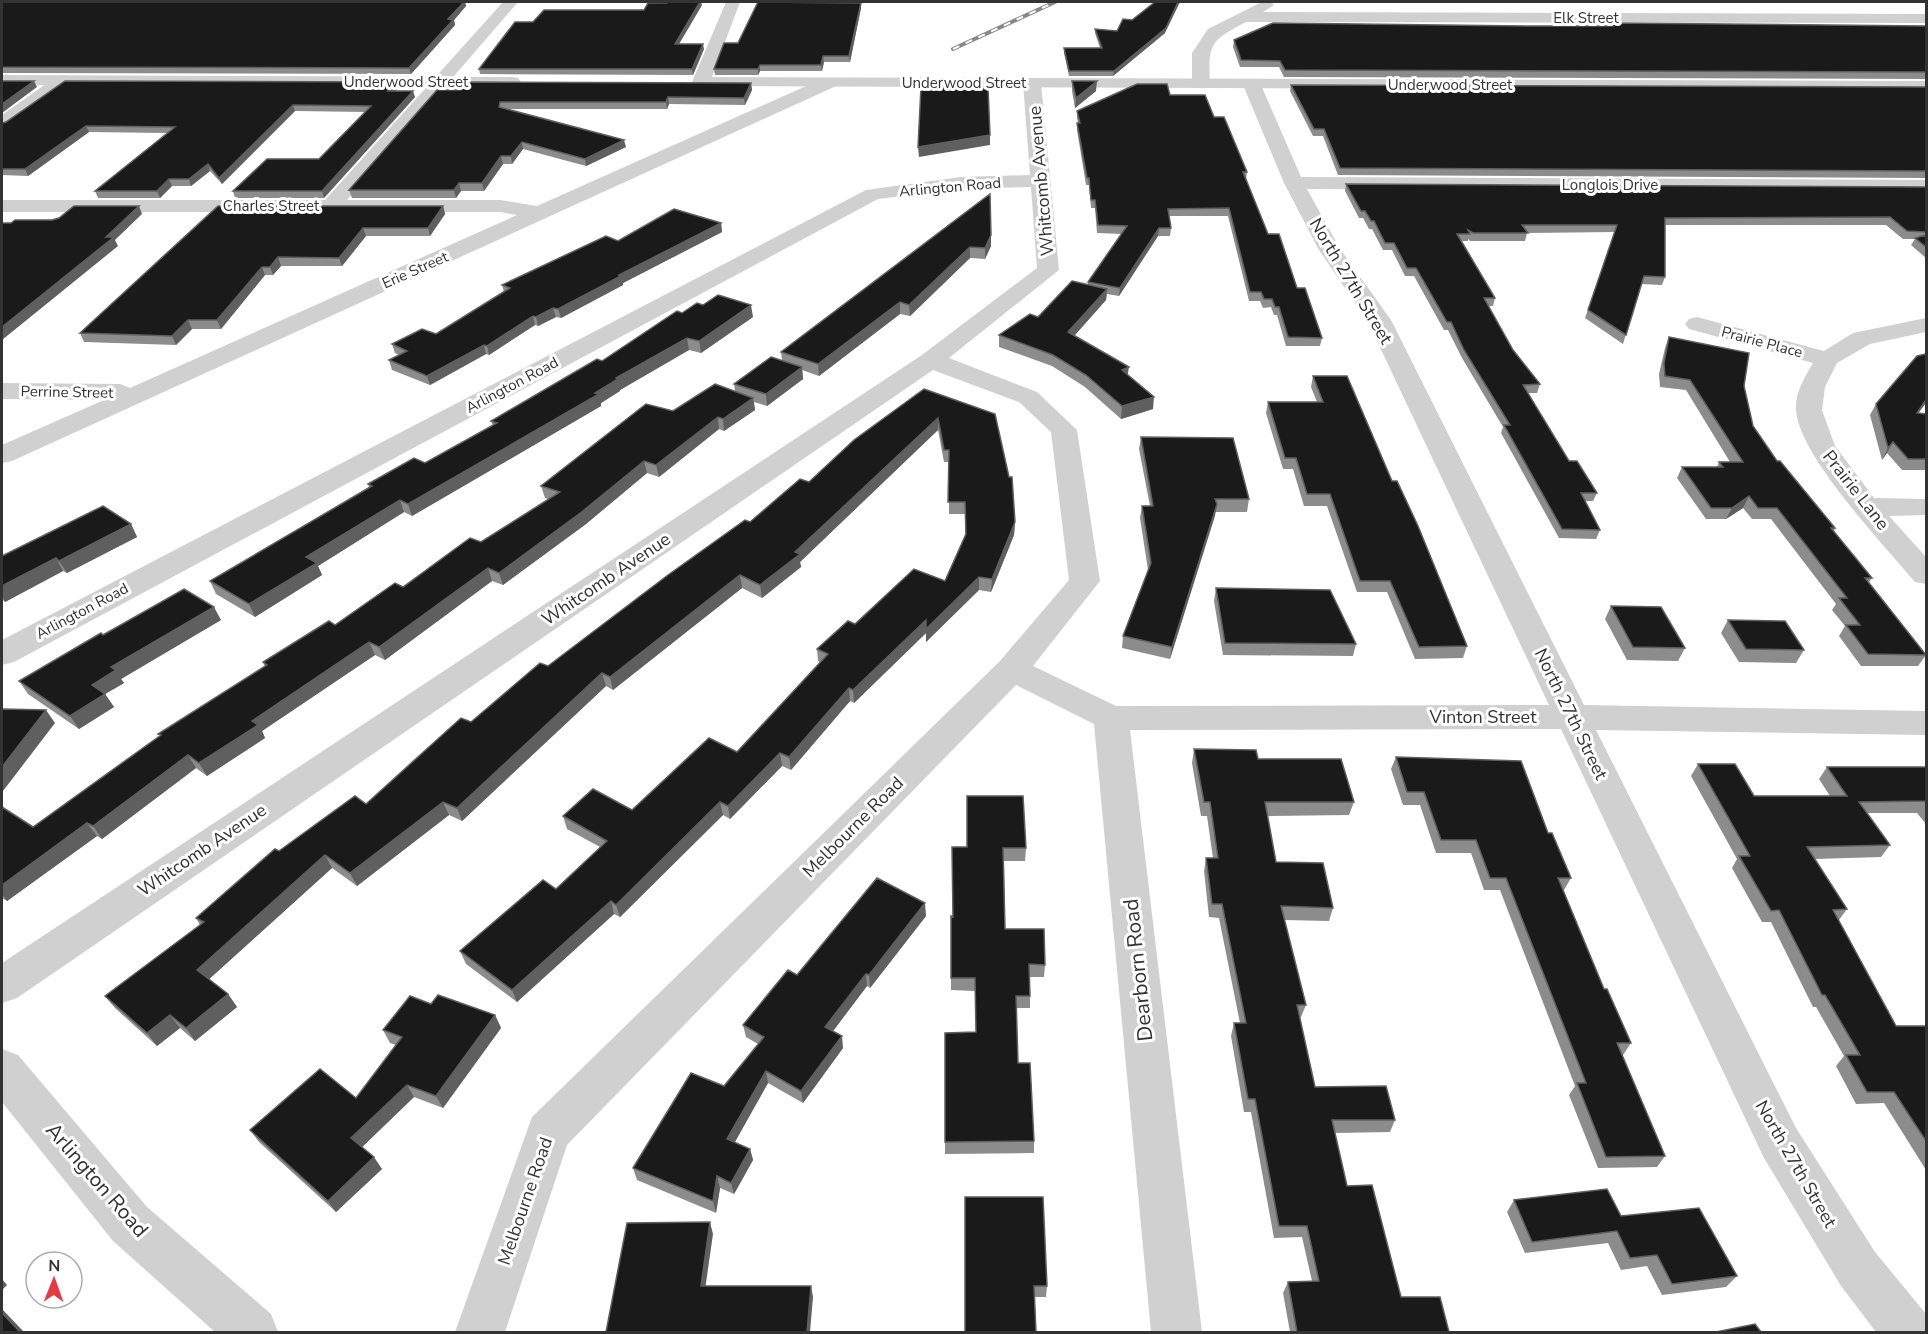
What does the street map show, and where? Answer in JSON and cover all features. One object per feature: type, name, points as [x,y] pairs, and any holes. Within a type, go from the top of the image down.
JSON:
[{"type":"street","points":[[331,206],[511,2]]},
{"type":"street","name":"Underwood Street","points":[[734,2],[695,82],[1926,86]]},
{"type":"street","points":[[1201,84],[1200,53],[1214,32],[1273,2]]},
{"type":"street","points":[[1462,2],[1463,18]]},
{"type":"street","name":"Elk Street","points":[[1246,17],[1926,19]]},
{"type":"street","name":"Underwood Street","points":[[2,80],[535,82]]},
{"type":"street","points":[[2,123],[63,80]]},
{"type":"street","name":"Erie Street","points":[[2,455],[828,83]]},
{"type":"street","name":"Whitcomb Avenue","points":[[2,985],[931,360],[1048,270],[1032,83]]},
{"type":"street","name":"North 27th Street","points":[[1252,85],[1294,183],[1330,250],[1379,320],[1780,1143],[1858,1269],[1908,1332]]},
{"type":"street","name":"Arlington Road","points":[[2,654],[873,194],[961,183],[1041,181]]},
{"type":"street","name":"Longlois Drive","points":[[1294,183],[1926,186]]},
{"type":"street","name":"Charles Street","points":[[2,206],[500,207],[540,213]]},
{"type":"street","name":"Prairie Place","points":[[1697,324],[1827,359]]},
{"type":"street","points":[[1827,359],[1862,338],[1926,325]]},
{"type":"street","name":"Prairie Lane","points":[[1827,359],[1812,387],[1809,410],[1822,447],[1866,507],[1926,575]]},
{"type":"street","name":"Melbourne Road","points":[[480,1332],[548,1132],[1012,669],[1084,581],[1064,430],[1028,396],[931,360]]},
{"type":"street","name":"Perrine Street","points":[[2,391],[120,392],[117,404]]},
{"type":"street","points":[[1866,507],[1926,507]]},
{"type":"street","points":[[1012,669],[1111,718]]},
{"type":"street","name":"Vinton Street","points":[[1111,718],[1572,717],[1926,723]]},
{"type":"street","name":"Dearborn Road","points":[[1111,718],[1176,1332]]},
{"type":"street","name":"Arlington Road","points":[[2,1069],[130,1224],[254,1332]]},
{"type":"building","points":[[2,2],[464,2],[448,19],[453,20],[409,68],[2,67]]},
{"type":"building","points":[[700,2],[675,44],[703,44],[692,69],[479,69],[515,22],[533,22],[544,10],[644,10],[648,3]]},
{"type":"building","points":[[758,2],[861,3],[849,56],[823,56],[821,65],[760,65],[758,69],[714,69],[724,43],[738,43]]},
{"type":"building","points":[[1155,2],[1178,2],[1166,28],[1114,71],[1069,71],[1064,48],[1102,48],[1095,29],[1117,31],[1123,19],[1132,20]]},
{"type":"building","points":[[1273,23],[1529,26],[1613,26],[1610,23],[1926,26],[1926,72],[1285,70],[1280,61],[1241,60],[1234,40]]},
{"type":"building","points":[[2,81],[34,81],[2,104]]},
{"type":"building","points":[[65,81],[396,82],[388,91],[413,91],[322,191],[233,191],[267,159],[319,159],[371,106],[293,105],[219,178],[208,164],[189,179],[169,179],[157,191],[95,191],[175,127],[86,126],[25,169],[2,169],[2,123]]},
{"type":"building","points":[[1072,81],[1097,81],[1076,98]]},
{"type":"building","points":[[467,82],[751,83],[744,98],[668,97],[666,102],[500,102],[499,107],[624,140],[585,159],[522,142],[511,156],[501,156],[482,183],[459,183],[454,190],[349,190],[437,90],[461,90]]},
{"type":"building","points":[[1137,84],[1167,84],[1170,95],[1205,95],[1214,117],[1224,117],[1247,172],[1243,172],[1268,234],[1279,234],[1297,288],[1305,288],[1322,338],[1288,337],[1279,307],[1275,307],[1272,299],[1264,299],[1261,292],[1250,292],[1229,208],[1168,209],[1171,228],[1159,228],[1120,288],[1088,282],[1127,226],[1098,225],[1095,200],[1091,200],[1089,178],[1087,178],[1077,123],[1080,123],[1077,111]]},
{"type":"building","points":[[1291,85],[1926,87],[1926,171],[1340,168],[1324,129],[1314,129]]},
{"type":"building","points":[[921,87],[988,87],[990,135],[918,147]]},
{"type":"building","points":[[1346,184],[1926,187],[1926,232],[1907,231],[1890,217],[1665,218],[1665,277],[1644,276],[1626,335],[1588,310],[1617,225],[1522,225],[1528,233],[1473,233],[1468,230],[1470,234],[1457,234],[1495,298],[1484,298],[1513,350],[1540,384],[1523,385],[1569,461],[1577,461],[1597,493],[1581,493],[1600,530],[1562,529],[1504,425],[1510,425],[1464,350],[1451,322],[1447,322],[1416,268],[1407,268],[1394,243],[1385,243],[1374,221],[1371,221],[1365,211],[1361,211]]},
{"type":"building","points":[[990,194],[991,235],[985,248],[970,247],[909,305],[900,302],[818,364],[781,352]]},
{"type":"building","points":[[74,206],[139,206],[106,237],[114,237],[2,327],[2,223],[11,223],[15,220],[52,220],[59,218]]},
{"type":"building","points":[[218,206],[443,206],[428,228],[363,228],[339,258],[278,257],[270,267],[262,267],[217,320],[188,320],[172,336],[80,333]]},
{"type":"building","points":[[674,209],[721,223],[558,309],[553,308],[536,317],[533,316],[487,346],[484,345],[427,376],[389,360],[407,351],[392,344],[422,329],[436,334],[510,288],[502,285],[606,236],[618,241]]},
{"type":"building","points":[[1926,235],[1926,247],[1915,238]]},
{"type":"building","points":[[1072,281],[1107,289],[1068,332],[1129,367],[1122,370],[1154,397],[1122,406],[1086,375],[1053,355],[999,335],[1030,314],[1038,317]]},
{"type":"building","points":[[718,295],[751,305],[699,341],[687,338],[616,378],[618,379],[595,393],[599,394],[408,504],[400,500],[306,557],[317,563],[249,604],[210,581],[372,486],[368,484],[414,458],[425,463],[497,423],[491,421],[597,359],[602,361],[677,311],[682,313],[697,303],[703,305]]},
{"type":"building","points":[[1669,337],[1749,353],[1744,386],[1753,426],[1777,461],[1780,461],[1835,528],[1831,528],[1872,578],[1865,578],[1926,655],[1868,654],[1846,625],[1860,625],[1839,598],[1847,598],[1777,508],[1758,508],[1749,496],[1732,508],[1711,508],[1682,467],[1723,467],[1719,462],[1743,462],[1690,380],[1665,376],[1664,363]]},
{"type":"building","points":[[1926,354],[1926,400],[1917,413],[1926,414],[1926,459],[1908,459],[1893,442],[1888,448],[1876,404],[1917,356]]},
{"type":"building","points":[[771,357],[802,367],[766,394],[734,384]]},
{"type":"building","points":[[1313,376],[1347,376],[1392,481],[1397,481],[1418,526],[1467,646],[1419,647],[1390,581],[1360,581],[1330,494],[1307,494],[1296,458],[1285,458],[1268,402],[1323,402]]},
{"type":"building","points":[[715,384],[753,398],[723,419],[718,417],[656,465],[644,461],[583,511],[499,573],[488,568],[379,647],[369,642],[252,721],[258,725],[199,763],[188,755],[93,826],[87,823],[2,885],[2,807],[33,827],[161,735],[158,734],[267,665],[263,662],[329,621],[335,625],[395,583],[403,587],[470,538],[481,542],[560,492],[541,486],[646,404],[673,411]]},
{"type":"building","points":[[924,389],[995,414],[1009,477],[1012,477],[1015,522],[992,579],[979,577],[926,629],[926,620],[853,690],[849,688],[789,757],[780,753],[728,806],[720,802],[616,905],[611,901],[512,990],[460,951],[543,880],[556,889],[607,841],[563,816],[593,789],[632,810],[709,738],[737,752],[828,654],[817,649],[848,621],[855,624],[914,569],[945,581],[966,534],[965,502],[948,502],[949,450],[944,450],[938,418],[795,552],[800,554],[760,585],[740,575],[610,677],[602,673],[457,808],[443,802],[350,873],[325,855],[197,970],[228,994],[186,1028],[170,1015],[147,1033],[105,996],[204,922],[196,918],[275,849],[279,851],[355,796],[366,804],[461,718],[471,722],[540,663],[548,666],[745,520],[750,522],[800,479],[809,482],[854,440]]},
{"type":"building","points":[[1141,437],[1233,438],[1249,499],[1215,499],[1217,504],[1172,647],[1123,636],[1151,563],[1142,506],[1153,506]]},
{"type":"building","points":[[103,506],[131,524],[59,561],[56,558],[2,586],[2,556]]},
{"type":"building","points":[[1216,588],[1330,590],[1356,644],[1225,643]]},
{"type":"building","points":[[184,589],[214,607],[111,667],[116,670],[92,685],[105,694],[70,716],[19,681],[101,633],[103,635]]},
{"type":"building","points":[[1611,606],[1661,607],[1685,648],[1633,647]]},
{"type":"building","points":[[1728,620],[1785,621],[1804,650],[1746,649]]},
{"type":"building","points":[[2,709],[46,710],[2,767]]},
{"type":"building","points":[[1194,749],[1256,750],[1258,759],[1341,759],[1354,802],[1265,802],[1276,862],[1323,863],[1333,908],[1281,906],[1306,1005],[1297,1005],[1315,1087],[1386,1086],[1395,1120],[1332,1120],[1347,1186],[1372,1185],[1401,1297],[1440,1297],[1449,1332],[1297,1332],[1288,1282],[1319,1281],[1307,1226],[1279,1226],[1255,1099],[1248,1099],[1234,1023],[1246,1023],[1222,904],[1212,904],[1206,858],[1218,858],[1210,802],[1204,802]]},
{"type":"building","points":[[1396,757],[1521,761],[1548,833],[1552,833],[1571,878],[1558,878],[1604,989],[1607,989],[1631,1043],[1617,1043],[1665,1156],[1606,1157],[1577,1083],[1586,1083],[1506,878],[1490,878],[1476,840],[1441,840],[1424,792],[1407,792]]},
{"type":"building","points":[[1698,764],[1735,764],[1754,796],[1847,796],[1827,767],[1926,767],[1926,801],[1859,802],[1890,845],[1807,847],[1847,909],[1833,910],[1896,1026],[1926,1026],[1926,1141],[1894,1092],[1867,1092],[1846,1055],[1860,1055],[1825,995],[1822,995],[1779,910],[1771,911],[1739,856],[1750,856]]},
{"type":"building","points":[[967,796],[1023,796],[1026,848],[1003,848],[1005,929],[1044,929],[1045,965],[1029,964],[1030,996],[1016,996],[1018,1063],[1030,1063],[1034,1141],[945,1142],[945,1033],[976,1032],[975,978],[951,978],[952,847],[967,847]]},
{"type":"building","points":[[877,878],[925,903],[825,1027],[842,1036],[801,1091],[766,1071],[727,1139],[750,1149],[731,1183],[717,1176],[713,1201],[633,1168],[691,1073],[724,1086],[764,1037],[743,1025],[788,970],[797,975]]},
{"type":"building","points":[[438,995],[495,1015],[436,1096],[407,1085],[351,1138],[374,1157],[328,1201],[250,1130],[320,1069],[356,1098],[402,1037],[383,1030],[410,996],[431,1004]]},
{"type":"building","points":[[1607,1189],[1621,1216],[1699,1208],[1737,1276],[1672,1284],[1657,1255],[1630,1258],[1617,1231],[1532,1242],[1514,1200]]},
{"type":"building","points":[[965,1197],[1043,1197],[1047,1286],[1034,1286],[1036,1332],[965,1332]]},
{"type":"building","points":[[710,1222],[701,1286],[811,1286],[807,1332],[606,1332],[627,1223]]},
{"type":"building","points":[[2,1313],[20,1332],[2,1332]]},
{"type":"building","points":[[1755,1324],[1761,1332],[1716,1332]]},
{"type":"railway","points":[[953,49],[1055,2]]}]
